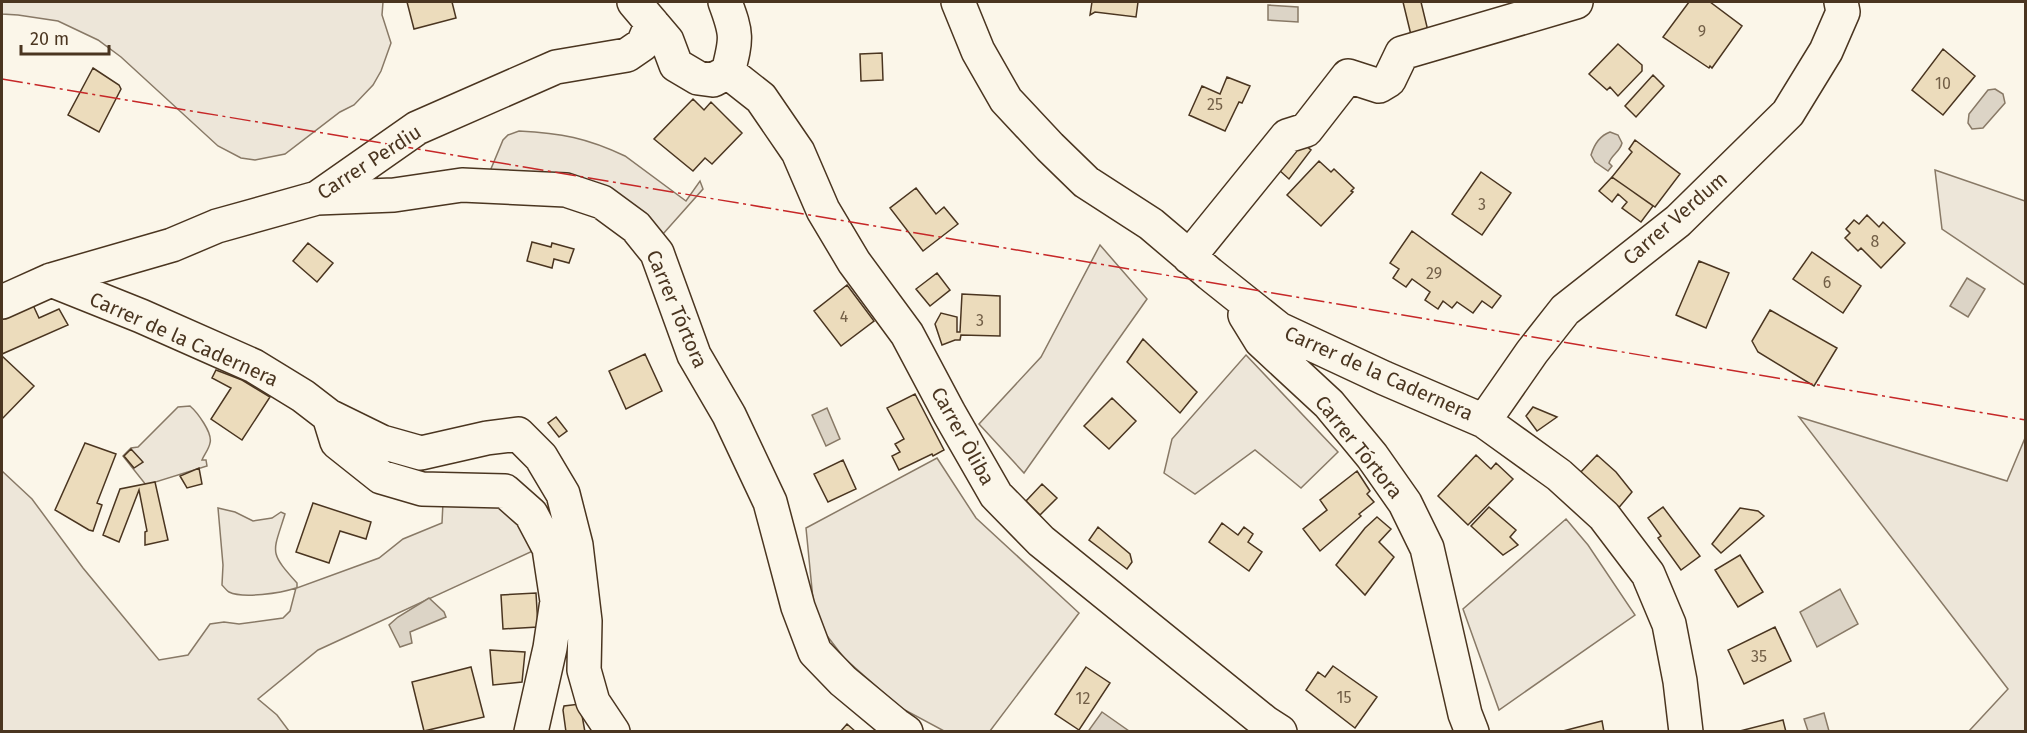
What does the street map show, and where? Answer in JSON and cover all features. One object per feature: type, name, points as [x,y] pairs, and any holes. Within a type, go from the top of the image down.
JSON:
[{"type":"street","points":[[643,12],[667,41],[676,64],[698,78],[713,80],[728,72],[734,51],[736,32],[725,2]]},
{"type":"street","name":"Carrer de la Cadernera","points":[[958,2],[978,51],[1006,99],[1086,182],[1151,224],[1279,329],[1484,421],[1559,475],[1604,516],[1648,574],[1669,624],[1680,681],[1686,732]]},
{"type":"street","points":[[1189,257],[1287,136],[1306,130],[1348,76],[1379,86],[1389,80],[1402,53],[1576,2]]},
{"type":"street","name":"Carrer Verdum","points":[[1484,421],[1532,352],[1565,310],[1678,221],[1788,113],[1826,51],[1843,12],[1841,2]]},
{"type":"street","name":"Carrer Perdiu","points":[[2,302],[51,280],[172,245],[217,226],[317,198],[417,128],[556,67],[627,55],[643,44],[643,12]]},
{"type":"street","name":"Carrer Òliba","points":[[728,72],[761,98],[798,152],[823,210],[854,262],[907,334],[996,495],[1041,541],[1280,732]]},
{"type":"street","name":"Carrer Tórtora","points":[[317,198],[394,195],[462,185],[566,190],[602,202],[636,227],[657,253],[694,355],[729,415],[770,502],[798,607],[815,652],[843,681],[906,732]]},
{"type":"street","name":"Carrer de la Cadernera","points":[[51,280],[141,316],[254,366],[303,396],[329,416],[382,442],[421,453],[487,438],[518,434],[541,457],[564,494],[576,545],[585,621],[584,670],[593,702],[613,732]]},
{"type":"street","name":"Carrer Tórtora","points":[[1230,291],[1261,341],[1329,404],[1372,456],[1405,503],[1427,548],[1465,714],[1472,732]]},
{"type":"street","points":[[329,416],[337,442],[381,477],[422,489],[505,491],[531,514],[549,548],[556,601],[550,648],[531,732]]},
{"type":"shaded area","points":[[2,2],[383,2],[382,15],[391,43],[381,71],[373,85],[354,105],[340,112],[285,154],[255,160],[241,158],[218,146],[121,57],[98,40],[58,21],[2,14]]},
{"type":"shaded area","points":[[1268,5],[1298,7],[1298,22],[1268,20]]},
{"type":"shaded area","points":[[1995,89],[2003,94],[2005,103],[1983,128],[1972,129],[1968,123],[1969,114],[1988,90]]},
{"type":"shaded area","points":[[519,131],[574,138],[611,150],[625,156],[686,201],[700,181],[703,189],[663,234],[640,215],[488,176],[503,140],[508,135]]},
{"type":"shaded area","points":[[1610,132],[1618,135],[1622,143],[1610,160],[1609,163],[1612,166],[1608,171],[1595,162],[1591,155],[1598,141]]},
{"type":"shaded area","points":[[1935,170],[2025,201],[2025,285],[1942,229]]},
{"type":"shaded area","points":[[1100,245],[1147,299],[1024,473],[979,424],[1041,357]]},
{"type":"shaded area","points":[[1967,278],[1985,289],[1968,317],[1950,306]]},
{"type":"shaded area","points":[[1246,355],[1338,452],[1301,488],[1255,450],[1195,494],[1164,473],[1172,439]]},
{"type":"shaded area","points":[[190,406],[209,434],[209,445],[202,460],[206,460],[207,466],[146,485],[123,456],[131,448],[138,447],[178,407]]},
{"type":"shaded area","points":[[827,408],[840,439],[826,446],[812,415]]},
{"type":"shaded area","points":[[1799,417],[2007,481],[2025,438],[2025,731],[1969,731],[2008,689]]},
{"type":"shaded area","points":[[937,458],[976,518],[1079,613],[990,731],[944,731],[901,708],[844,658],[815,620],[806,528]]},
{"type":"shaded area","points":[[2,471],[32,499],[83,568],[159,660],[188,655],[210,624],[224,622],[239,624],[283,618],[290,611],[296,588],[272,593],[243,595],[229,592],[222,585],[223,565],[218,508],[235,512],[253,521],[272,518],[281,512],[285,514],[276,551],[281,564],[297,583],[297,588],[379,558],[403,539],[442,523],[443,502],[511,508],[535,550],[318,650],[258,699],[277,715],[289,731],[2,731]]},
{"type":"shaded area","points":[[1566,519],[1588,545],[1635,615],[1499,710],[1463,609]]},
{"type":"shaded area","points":[[1840,589],[1858,624],[1817,647],[1800,612]]},
{"type":"shaded area","points":[[429,598],[444,612],[446,617],[410,632],[412,643],[400,647],[389,625]]},
{"type":"shaded area","points":[[1102,712],[1129,731],[1089,730]]},
{"type":"shaded area","points":[[1824,713],[1829,731],[1808,731],[1804,719]]},
{"type":"building","points":[[407,2],[452,2],[456,18],[414,29]]},
{"type":"building","points":[[1092,2],[1138,2],[1136,17],[1095,12],[1090,15]]},
{"type":"building","points":[[1403,2],[1421,2],[1428,31],[1411,35]]},
{"type":"building","points":[[1689,2],[1710,2],[1742,26],[1712,68],[1663,37]]},
{"type":"building","points":[[1618,44],[1642,65],[1642,71],[1618,96],[1610,87],[1607,90],[1589,74]]},
{"type":"building","points":[[1943,49],[1975,76],[1943,115],[1912,90]]},
{"type":"building","points":[[882,53],[883,80],[861,81],[860,54]]},
{"type":"building","points":[[93,68],[119,85],[121,89],[99,132],[68,115]]},
{"type":"building","points":[[1653,75],[1664,86],[1636,117],[1625,106]]},
{"type":"building","points":[[1227,77],[1250,86],[1242,103],[1239,102],[1225,131],[1189,115],[1202,86],[1220,94]]},
{"type":"building","points":[[693,99],[704,110],[711,102],[742,133],[712,164],[705,158],[693,171],[654,139]]},
{"type":"building","points":[[1635,140],[1680,174],[1655,207],[1612,177],[1632,152],[1629,149]]},
{"type":"building","points":[[1301,142],[1311,150],[1289,179],[1279,170]]},
{"type":"building","points":[[1319,161],[1331,172],[1334,169],[1354,188],[1351,191],[1353,192],[1321,226],[1287,195]]},
{"type":"building","points":[[1481,172],[1511,193],[1482,235],[1452,214]]},
{"type":"building","points":[[1612,177],[1653,206],[1641,222],[1622,208],[1627,202],[1618,194],[1612,202],[1599,191]]},
{"type":"building","points":[[916,188],[936,214],[944,207],[958,224],[923,251],[890,208]]},
{"type":"building","points":[[1867,215],[1879,227],[1883,222],[1905,243],[1881,268],[1861,248],[1858,251],[1845,238],[1850,233],[1846,229],[1854,220],[1859,224]]},
{"type":"building","points":[[1412,231],[1501,296],[1492,308],[1482,301],[1473,313],[1457,302],[1452,308],[1443,301],[1438,309],[1425,300],[1430,292],[1412,279],[1406,287],[1393,278],[1399,269],[1390,263]]},
{"type":"building","points":[[532,242],[551,247],[552,243],[574,249],[569,263],[554,259],[552,268],[527,261]]},
{"type":"building","points":[[308,243],[333,263],[317,282],[293,261]]},
{"type":"building","points":[[1812,252],[1861,286],[1843,313],[1793,279]]},
{"type":"building","points":[[1699,261],[1729,273],[1706,328],[1676,315]]},
{"type":"building","points":[[937,273],[950,290],[930,306],[916,289]]},
{"type":"building","points":[[847,285],[874,321],[841,346],[814,311]]},
{"type":"building","points":[[962,294],[1000,296],[1000,336],[961,335],[960,340],[942,345],[935,324],[941,313],[957,317],[957,332],[960,332]]},
{"type":"building","points":[[33,305],[39,318],[59,309],[68,325],[2,354],[2,316]]},
{"type":"building","points":[[1770,310],[1837,348],[1814,386],[1758,352],[1752,341]]},
{"type":"building","points":[[1143,339],[1197,392],[1180,413],[1127,362]]},
{"type":"building","points":[[645,354],[662,391],[626,409],[609,371]]},
{"type":"building","points":[[2,356],[34,386],[2,419]]},
{"type":"building","points":[[216,370],[242,380],[270,397],[242,440],[211,419],[231,388],[212,378]]},
{"type":"building","points":[[915,394],[944,450],[899,470],[892,456],[900,452],[895,444],[904,439],[887,408]]},
{"type":"building","points":[[1112,398],[1136,421],[1109,449],[1084,426]]},
{"type":"building","points":[[1533,407],[1557,417],[1537,431],[1526,416]]},
{"type":"building","points":[[556,417],[567,431],[559,437],[548,423]]},
{"type":"building","points":[[85,443],[116,454],[97,503],[102,505],[93,531],[55,510]]},
{"type":"building","points":[[131,449],[143,462],[134,468],[124,456]]},
{"type":"building","points":[[1476,455],[1491,469],[1496,463],[1513,479],[1468,525],[1438,496]]},
{"type":"building","points":[[1597,455],[1616,472],[1632,492],[1616,511],[1578,475]]},
{"type":"building","points":[[843,460],[856,489],[828,502],[814,474]]},
{"type":"building","points":[[199,468],[202,484],[187,488],[180,476]]},
{"type":"building","points":[[1357,471],[1370,491],[1367,494],[1374,502],[1320,551],[1303,529],[1327,510],[1320,500]]},
{"type":"building","points":[[155,482],[168,540],[145,545],[145,532],[147,531],[139,490],[119,542],[103,535],[120,489]]},
{"type":"building","points":[[1042,484],[1057,498],[1040,515],[1026,501]]},
{"type":"building","points":[[313,503],[371,522],[366,539],[340,531],[329,563],[296,552]]},
{"type":"building","points":[[1489,507],[1516,530],[1510,537],[1518,545],[1503,555],[1471,526]]},
{"type":"building","points":[[1663,507],[1700,556],[1681,570],[1658,538],[1661,536],[1648,518]]},
{"type":"building","points":[[1740,508],[1758,511],[1764,516],[1721,553],[1712,544]]},
{"type":"building","points":[[1377,517],[1391,529],[1379,542],[1394,557],[1365,595],[1336,565],[1365,528]]},
{"type":"building","points":[[1222,523],[1238,535],[1244,527],[1253,534],[1248,542],[1262,552],[1249,571],[1209,542]]},
{"type":"building","points":[[1098,527],[1130,554],[1132,562],[1127,569],[1089,540]]},
{"type":"building","points":[[1740,555],[1763,592],[1738,607],[1715,570]]},
{"type":"building","points":[[536,593],[538,627],[503,629],[501,595]]},
{"type":"building","points":[[1775,627],[1791,661],[1744,684],[1728,650]]},
{"type":"building","points":[[490,650],[525,652],[522,682],[493,685]]},
{"type":"building","points":[[1333,666],[1377,697],[1355,728],[1306,690],[1318,672],[1325,677]]},
{"type":"building","points":[[471,667],[484,717],[424,731],[412,682]]},
{"type":"building","points":[[1086,667],[1110,683],[1079,730],[1055,714]]},
{"type":"building","points":[[580,704],[585,732],[566,732],[564,706]]},
{"type":"building","points":[[1783,720],[1786,732],[1736,732]]},
{"type":"building","points":[[1602,721],[1604,732],[1559,732],[1594,723]]},
{"type":"building","points":[[847,724],[856,732],[840,732]]},
{"type":"power","points":[[2,79],[2026,420]]}]
